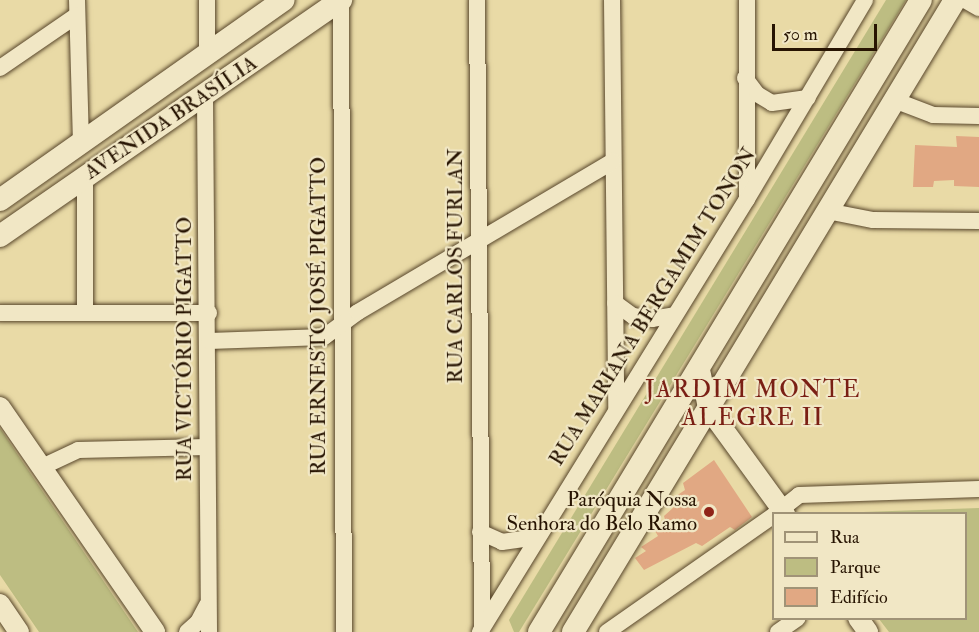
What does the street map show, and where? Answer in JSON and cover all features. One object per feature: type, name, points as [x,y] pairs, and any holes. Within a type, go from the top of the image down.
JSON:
[{"type":"main road","name":"AVENIDA BRASÍLIA","points":[[0,200],[207,52],[284,0]]},
{"type":"main road","name":"AVENIDA BRASÍLIA","points":[[0,236],[205,97],[341,0]]},
{"type":"main road","points":[[539,632],[681,403],[921,0]]},
{"type":"main road","points":[[573,632],[955,0]]},
{"type":"main road","points":[[754,281],[765,295],[777,296]]},
{"type":"street","points":[[207,0],[207,52]]},
{"type":"street","name":"RUA ERNESTO JOSÉ PIGATTO","points":[[341,0],[344,632]]},
{"type":"street","name":"RUA CARLOS FURLAN","points":[[477,0],[477,241],[483,631]]},
{"type":"street","points":[[612,0],[615,410]]},
{"type":"street","points":[[747,0],[745,78],[747,199]]},
{"type":"street","name":"RUA MARIANA BERGAMIM TONON","points":[[483,631],[615,410],[747,199],[865,0]]},
{"type":"street","points":[[965,0],[979,8]]},
{"type":"street","points":[[0,68],[77,8]]},
{"type":"street","points":[[77,8],[81,144]]},
{"type":"street","points":[[745,78],[757,94],[772,103],[808,98]]},
{"type":"street","name":"RUA VICTÓRIO PIGATTO","points":[[205,97],[209,341],[207,447],[209,632]]},
{"type":"street","points":[[894,100],[933,115],[979,116]]},
{"type":"street","points":[[209,341],[324,337],[341,324],[477,241],[613,161]]},
{"type":"street","points":[[85,177],[86,313]]},
{"type":"street","points":[[827,211],[873,220],[979,220]]},
{"type":"street","points":[[615,303],[633,316],[652,319],[675,315]]},
{"type":"street","points":[[0,313],[208,313]]},
{"type":"street","points":[[700,370],[708,408],[778,512]]},
{"type":"street","points":[[681,403],[708,408]]},
{"type":"street","points":[[0,406],[155,632]]},
{"type":"street","points":[[42,467],[78,450],[207,447]]},
{"type":"street","points":[[780,512],[799,495],[979,489]]},
{"type":"street","points":[[607,632],[772,518]]},
{"type":"street","points":[[480,532],[502,542],[538,537]]},
{"type":"street","points":[[187,632],[198,622],[208,601]]},
{"type":"street","points":[[0,604],[19,632]]},
{"type":"street","points":[[778,632],[795,620]]},
{"type":"green space","points":[[886,0],[906,0],[519,632],[514,632],[509,620]]},
{"type":"green space","points":[[0,428],[138,632],[39,632],[0,575]]},
{"type":"green space","points":[[979,508],[979,632],[889,632],[880,620],[967,620],[967,512],[863,512]]},
{"type":"building","points":[[956,136],[979,137],[979,187],[954,186],[954,180],[934,181],[933,187],[913,187],[915,145],[957,147]]},
{"type":"building","name":"Paróquia Nossa Senhora do Belo Ramo","points":[[714,460],[752,517],[735,530],[730,527],[702,546],[696,543],[644,570],[635,558],[646,551],[641,547],[658,536],[654,529],[666,523],[664,516],[674,507],[670,500],[685,490],[683,483]]},
{"type":"place","name":"Paróquia Nossa Senhora do Belo Ramo","points":[[709,512]]},
{"type":"district","name":"JARDIM MONTE ALEGRE II","points":[[753,404]]}]
